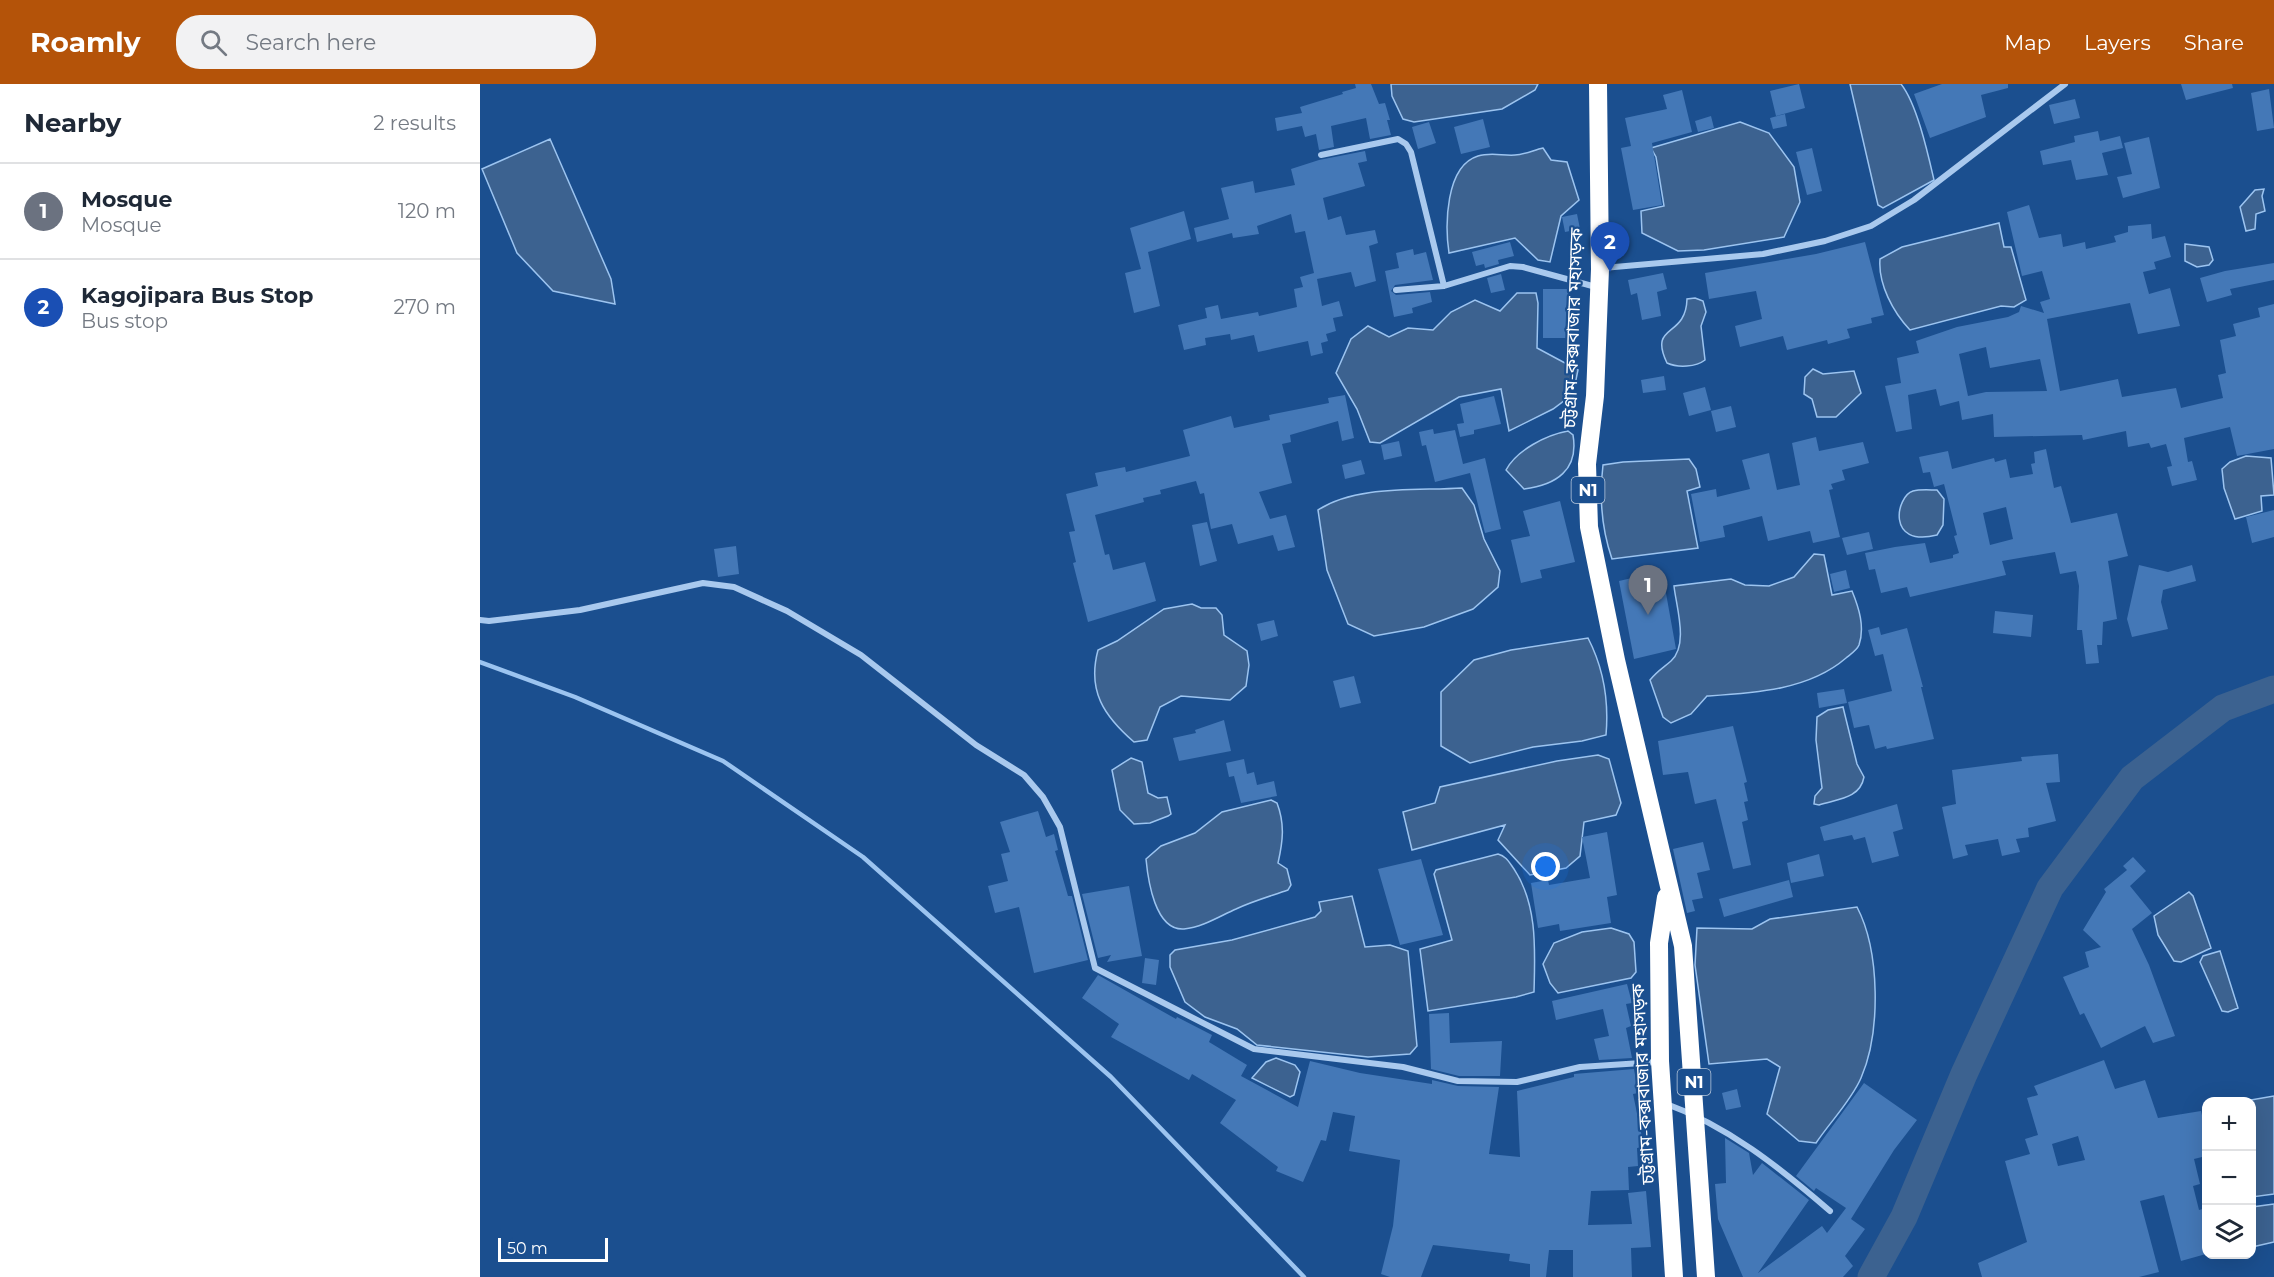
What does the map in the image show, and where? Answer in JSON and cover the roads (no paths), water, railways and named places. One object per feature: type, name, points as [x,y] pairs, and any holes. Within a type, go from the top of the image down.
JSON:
[{"type":"highway","name":"চট্টগ্রাম-কক্সবাজার মহাসড়ক","points":[[1598,84],[1600,268],[1595,396],[1587,464],[1589,528],[1667,889],[1683,946],[1706,1277]]},
{"type":"highway","name":"চট্টগ্রাম-কক্সবাজার মহাসড়ক","points":[[1667,889],[1659,943],[1660,1061],[1674,1277]]},
{"type":"street","points":[[1600,268],[1763,254],[1825,241],[1871,226],[1914,200],[2065,84]]},
{"type":"street","points":[[1321,155],[1398,139],[1406,144],[1411,152],[1444,286]]},
{"type":"street","points":[[1396,290],[1444,286],[1510,266],[1523,267],[1599,288]]},
{"type":"street","points":[[480,620],[489,621],[580,610],[703,583],[734,587],[787,611],[861,655],[976,745],[1024,775],[1043,796],[1060,827],[1095,968],[1254,1049],[1403,1067],[1458,1081],[1518,1082],[1580,1068],[1660,1061]]},
{"type":"street","points":[[1664,1103],[1696,1114],[1751,1147],[1830,1211]]},
{"type":"water","points":[[1391,84],[1538,84],[1535,90],[1502,109],[1414,122],[1403,119],[1392,96]]},
{"type":"water","points":[[1850,84],[1901,84],[1917,116],[1925,143],[1934,180],[1883,208],[1878,205]]},
{"type":"water","points":[[1740,122],[1769,133],[1794,167],[1800,202],[1784,237],[1704,250],[1678,251],[1642,233],[1641,211],[1664,206],[1656,157],[1651,148]]},
{"type":"water","points":[[550,139],[611,279],[615,304],[553,291],[517,253],[482,169]]},
{"type":"water","points":[[1543,148],[1551,160],[1567,162],[1579,200],[1561,216],[1550,262],[1538,260],[1515,238],[1449,253],[1447,228],[1450,198],[1453,184],[1467,162],[1483,155],[1518,155]]},
{"type":"water","points":[[2264,189],[2262,196],[2265,211],[2256,214],[2255,229],[2246,231],[2240,207],[2255,190]]},
{"type":"water","points":[[1999,223],[2004,247],[2011,247],[2026,300],[2014,307],[2001,306],[1910,330],[1898,315],[1884,288],[1880,259],[1902,247]]},
{"type":"water","points":[[2185,244],[2209,247],[2213,260],[2209,265],[2197,267],[2185,261]]},
{"type":"water","points":[[1517,293],[1536,293],[1538,303],[1537,348],[1578,370],[1573,394],[1553,409],[1509,431],[1501,389],[1459,397],[1380,443],[1370,442],[1357,409],[1336,373],[1351,339],[1368,326],[1389,337],[1408,328],[1433,330],[1451,312],[1475,300],[1500,311]]},
{"type":"water","points":[[1695,298],[1703,301],[1706,312],[1701,326],[1705,360],[1687,366],[1667,363],[1662,350],[1662,342],[1681,320],[1687,299]]},
{"type":"water","points":[[1813,369],[1823,374],[1854,371],[1861,393],[1836,417],[1817,417],[1812,399],[1804,394],[1805,377]]},
{"type":"water","points":[[1568,431],[1573,435],[1574,447],[1569,466],[1563,474],[1546,484],[1524,489],[1506,470],[1517,456],[1533,444]]},
{"type":"water","points":[[2246,456],[2271,458],[2274,495],[2261,496],[2262,511],[2235,519],[2224,488],[2222,469],[2230,462]]},
{"type":"water","points":[[1689,459],[1696,469],[1700,487],[1687,491],[1698,548],[1612,559],[1605,535],[1602,512],[1603,465]]},
{"type":"water","points":[[1462,488],[1474,505],[1484,539],[1500,571],[1498,587],[1473,609],[1424,627],[1374,636],[1348,624],[1327,570],[1318,510],[1351,496],[1369,493]]},
{"type":"water","points":[[1937,490],[1944,499],[1943,525],[1937,535],[1921,537],[1909,534],[1903,528],[1900,520],[1902,502],[1913,491]]},
{"type":"water","points":[[1814,554],[1824,555],[1832,595],[1852,591],[1861,624],[1861,638],[1855,650],[1831,669],[1798,683],[1762,691],[1707,696],[1691,714],[1671,723],[1663,717],[1650,680],[1671,661],[1679,645],[1680,625],[1674,586],[1731,579],[1745,585],[1769,586],[1794,577]]},
{"type":"water","points":[[1192,604],[1201,608],[1216,608],[1222,615],[1224,635],[1247,651],[1249,665],[1246,686],[1230,700],[1181,696],[1160,707],[1147,740],[1134,742],[1114,722],[1101,702],[1095,678],[1098,650],[1117,641],[1164,609]]},
{"type":"water","points":[[1588,638],[1602,673],[1607,710],[1606,735],[1582,741],[1533,747],[1470,763],[1441,746],[1441,692],[1474,660],[1511,650]]},
{"type":"water","points":[[1843,707],[1857,764],[1864,777],[1862,784],[1858,790],[1847,797],[1819,805],[1814,804],[1815,796],[1822,788],[1816,740],[1817,717],[1828,710]]},
{"type":"water","points":[[1598,755],[1609,759],[1621,803],[1616,815],[1584,822],[1580,856],[1566,868],[1530,875],[1498,840],[1505,825],[1412,850],[1403,812],[1435,803],[1440,787],[1557,761]]},
{"type":"water","points":[[1131,758],[1142,762],[1148,793],[1158,798],[1167,797],[1171,814],[1150,823],[1134,824],[1120,810],[1112,770]]},
{"type":"water","points":[[1271,800],[1277,803],[1281,818],[1282,840],[1278,863],[1287,869],[1291,885],[1288,890],[1249,903],[1205,924],[1191,928],[1174,927],[1166,922],[1151,891],[1146,859],[1161,846],[1195,833],[1222,812]]},
{"type":"water","points":[[1498,854],[1505,858],[1522,883],[1531,913],[1535,961],[1534,992],[1428,1011],[1420,949],[1452,940],[1434,874],[1436,870]]},
{"type":"water","points":[[2189,892],[2193,896],[2211,948],[2181,962],[2174,961],[2158,935],[2154,916]]},
{"type":"water","points":[[1352,896],[1365,947],[1390,945],[1408,951],[1417,1046],[1410,1054],[1368,1057],[1257,1045],[1237,1029],[1205,1017],[1185,1002],[1170,967],[1170,955],[1175,950],[1232,940],[1315,917],[1321,911],[1319,902]]},
{"type":"water","points":[[1857,907],[1865,925],[1874,968],[1875,1015],[1868,1059],[1852,1095],[1816,1143],[1799,1141],[1767,1114],[1780,1067],[1767,1059],[1709,1064],[1695,965],[1697,928],[1752,929],[1770,919]]},
{"type":"water","points":[[1611,928],[1629,934],[1634,942],[1636,972],[1631,978],[1558,993],[1550,983],[1543,964],[1554,943],[1582,932]]},
{"type":"water","points":[[2220,951],[2238,1008],[2228,1012],[2222,1011],[2200,962],[2203,956]]},
{"type":"water","points":[[1276,1058],[1295,1065],[1300,1072],[1294,1095],[1290,1097],[1252,1078],[1266,1062]]},
{"type":"water","points":[[2274,1096],[2274,1194],[2256,1196],[2256,1151],[2256,1099]]},
{"type":"water","points":[[2274,1204],[2274,1242],[2256,1246],[2256,1206]]},
{"type":"waterway","points":[[480,662],[575,697],[723,761],[863,857],[1111,1077],[1304,1277]]},
{"type":"waterway","points":[[1871,1277],[1904,1217],[1964,1074],[2050,888],[2132,778],[2223,708],[2274,689]]},
{"type":"place","name":"Kagojipara Bus Stop","points":[[1610,272]]},
{"type":"place","name":"Mosque","points":[[1648,615]]}]
